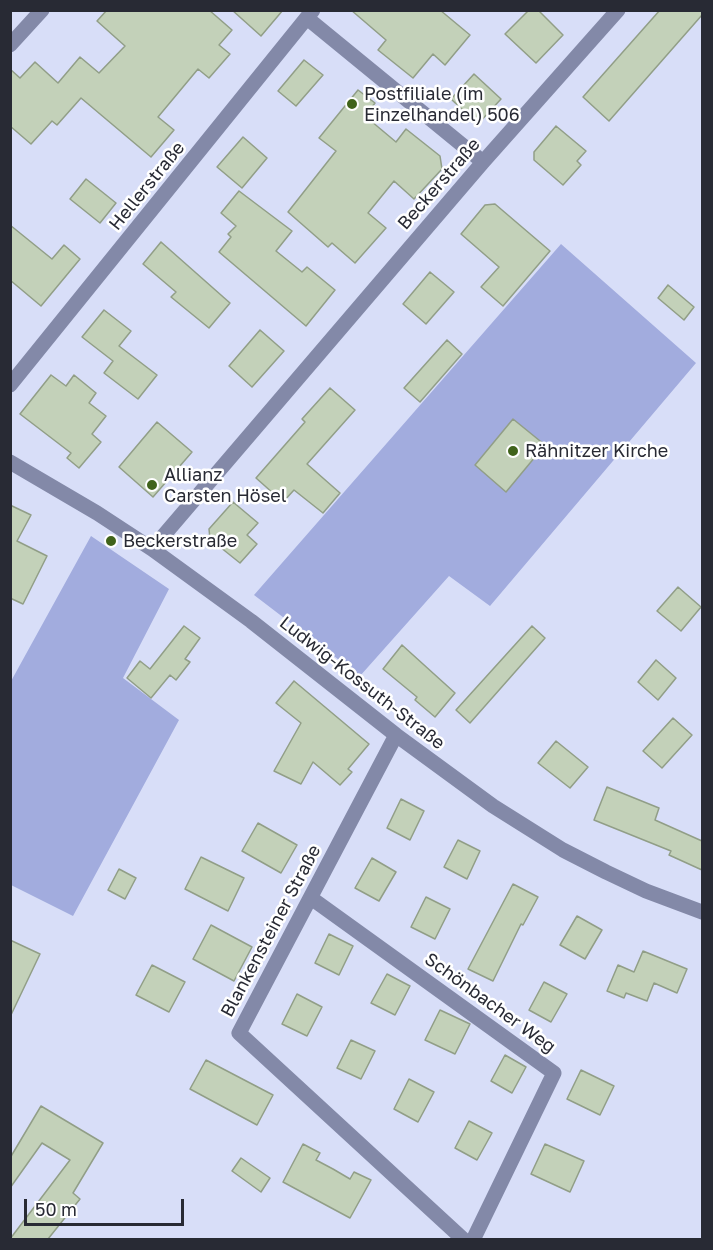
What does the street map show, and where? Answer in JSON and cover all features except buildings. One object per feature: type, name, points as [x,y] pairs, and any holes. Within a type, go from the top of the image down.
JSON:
[{"type":"street","points":[[10,45],[42,10]]},
{"type":"street","name":"Beckerstraße","points":[[152,549],[483,162],[618,10]]},
{"type":"street","points":[[310,14],[483,162]]},
{"type":"street","name":"Hellerstraße","points":[[10,385],[310,14]]},
{"type":"street","name":"Ludwig-Kossuth-Straße","points":[[10,462],[98,513],[152,549],[251,621],[396,735],[493,806],[566,851],[646,891],[702,912]]},
{"type":"street","name":"Blankensteiner Straße","points":[[396,735],[238,1033],[464,1239]]},
{"type":"street","name":"Schönbacher Weg","points":[[311,898],[554,1073],[473,1239]]},
{"type":"shaded area","points":[[561,244],[696,363],[490,606],[449,576],[360,676],[254,595]]},
{"type":"shaded area","points":[[91,536],[169,589],[123,678],[179,720],[73,916],[11,885],[10,683]]},
{"type":"place","name":"Postfiliale (im Einzelhandel) 506","points":[[352,104]]},
{"type":"place","name":"Rähnitzer Kirche","points":[[513,451]]},
{"type":"place","name":"Allianz Carsten Hösel","points":[[152,485]]},
{"type":"place","name":"Beckerstraße","points":[[111,541]]}]
